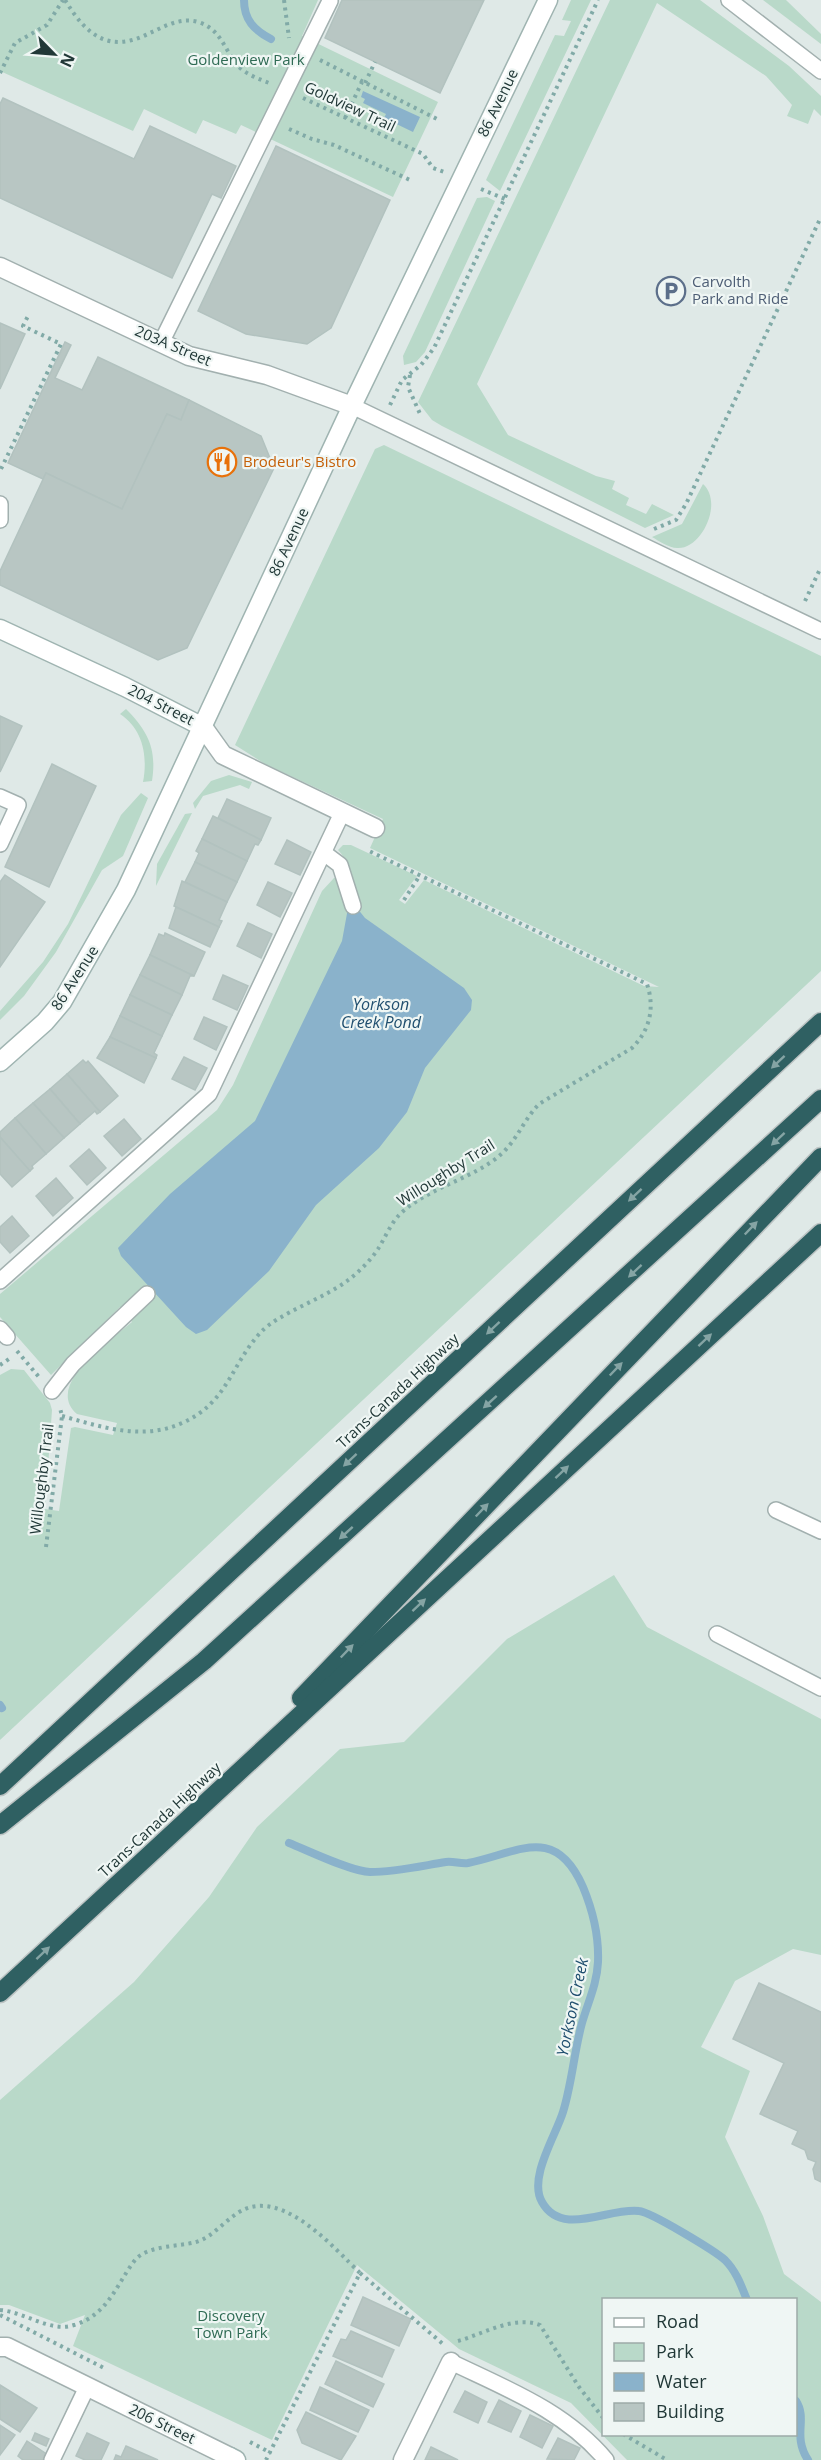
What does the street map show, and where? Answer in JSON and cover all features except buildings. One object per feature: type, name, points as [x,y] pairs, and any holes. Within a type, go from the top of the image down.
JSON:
[{"type":"highway","name":"Trans-Canada Highway","points":[[0,1786],[821,1022]]},
{"type":"highway","points":[[0,1824],[204,1661],[821,1099]]},
{"type":"highway","points":[[176,1830],[821,1157]]},
{"type":"highway","name":"Trans-Canada Highway","points":[[0,1993],[821,1233]]},
{"type":"street","name":"86 Avenue","points":[[0,1062],[45,1022],[67,995],[126,890],[352,406],[548,0]]},
{"type":"street","name":"203A Street","points":[[0,267],[160,343],[213,364],[267,375],[352,406]]},
{"type":"street","name":"204 Street","points":[[0,629],[153,700],[203,727],[223,755],[375,828]]},
{"type":"street","name":"206 Street","points":[[0,2347],[7,2348],[232,2459]]},
{"type":"street","points":[[403,2460],[451,2362]]},
{"type":"lane","points":[[729,0],[821,71]]},
{"type":"lane","points":[[160,343],[330,1]]},
{"type":"lane","points":[[352,406],[821,631]]},
{"type":"lane","points":[[0,504],[0,520]]},
{"type":"lane","points":[[0,796],[18,805],[0,844]]},
{"type":"lane","points":[[0,1281],[209,1094],[342,813]]},
{"type":"lane","points":[[324,853],[340,865],[353,906]]},
{"type":"lane","points":[[52,1391],[73,1364],[147,1294]]},
{"type":"lane","points":[[776,1510],[821,1531]]},
{"type":"lane","points":[[717,1634],[821,1688]]},
{"type":"lane","points":[[451,2362],[545,2406],[595,2447],[606,2460]]},
{"type":"lane","points":[[52,2460],[87,2387]]},
{"type":"path","points":[[0,74],[15,43],[47,25],[64,0]]},
{"type":"path","name":"Goldview Trail","points":[[64,0],[85,28],[96,37],[111,42],[132,41],[169,24],[197,21],[212,28],[238,67],[423,154],[433,168],[449,175]]},
{"type":"path","points":[[284,0],[286,27],[291,45],[437,119]]},
{"type":"path","points":[[430,423],[421,415],[411,397],[408,387],[410,375],[434,348],[598,0]]},
{"type":"path","points":[[345,118],[375,62]]},
{"type":"path","points":[[271,120],[410,180]]},
{"type":"path","points":[[483,190],[505,199]]},
{"type":"path","points":[[651,530],[676,520],[686,504],[821,217]]},
{"type":"path","points":[[1,469],[61,344],[23,326],[28,316]]},
{"type":"path","points":[[796,619],[821,567]]},
{"type":"path","points":[[358,845],[420,875],[404,900]]},
{"type":"path","name":"Willoughby Trail","points":[[46,1547],[62,1416],[106,1429],[131,1432],[171,1427],[194,1417],[223,1390],[261,1332],[347,1281],[377,1251],[398,1216],[415,1202],[492,1161],[514,1143],[528,1116],[539,1104],[632,1048],[644,1036],[650,1021],[651,1004],[647,984],[420,875]]},
{"type":"path","points":[[0,2310],[13,2311],[59,2328],[75,2325],[99,2313],[137,2258],[162,2247],[199,2241],[246,2208],[272,2207],[304,2221],[360,2273],[444,2344],[451,2362]]},
{"type":"path","points":[[266,2460],[360,2273]]},
{"type":"path","points":[[444,2344],[505,2325],[530,2321],[540,2325],[579,2387],[602,2418]]},
{"type":"path","points":[[626,2436],[667,2460]]},
{"type":"green space","name":"Goldenview Park","points":[[0,0],[318,0],[302,36],[438,102],[393,197],[241,125],[236,134],[203,120],[196,134],[144,109],[133,131],[0,71]]},
{"type":"green space","points":[[571,0],[591,0],[500,191],[486,180],[555,35],[564,36],[571,21],[562,20]]},
{"type":"green space","points":[[610,0],[700,0],[789,66],[821,96],[821,116],[814,109],[808,124],[787,116],[792,105],[766,76],[657,3],[477,384],[508,435],[596,476],[615,481],[612,489],[629,498],[626,505],[646,514],[652,504],[674,515],[645,528],[442,426],[432,420],[418,402]]},
{"type":"green space","points":[[763,0],[786,0],[821,34],[821,44]]},
{"type":"green space","points":[[487,197],[495,201],[425,352],[416,362],[404,365],[403,356],[477,198]]},
{"type":"green space","points":[[384,445],[821,656],[821,971],[0,1740],[0,1375],[11,1369],[24,1370],[50,1403],[52,1410],[45,1509],[59,1511],[71,1428],[113,1435],[117,1423],[77,1414],[69,1402],[68,1390],[84,1363],[132,1322],[120,1307],[51,1375],[0,1317],[0,1294],[217,1110],[233,1085],[322,891],[334,878],[339,878],[360,907],[350,869],[338,850],[343,845],[351,845],[417,876],[399,900],[405,904],[424,880],[644,986],[659,987],[370,848],[383,819],[265,764],[235,745],[375,449]]},
{"type":"green space","points":[[703,484],[709,492],[710,513],[707,524],[694,542],[686,547],[674,548],[652,537],[682,524]]},
{"type":"green space","points":[[126,709],[140,725],[149,741],[153,759],[152,781],[143,782],[145,763],[142,744],[134,727],[120,714]]},
{"type":"green space","points":[[229,775],[252,782],[249,789],[240,785],[203,796],[195,809],[193,803],[211,781]]},
{"type":"green space","points":[[141,793],[148,798],[123,856],[102,870],[56,952],[24,996],[0,1020],[0,1011],[43,962],[68,924],[121,815]]},
{"type":"green space","points":[[192,813],[156,886],[157,864],[185,814]]},
{"type":"green space","name":"Discovery Town Park","points":[[614,1575],[647,1627],[821,1719],[821,1955],[793,1949],[735,1981],[701,2047],[750,2071],[725,2137],[763,2216],[784,2274],[821,2302],[821,2460],[627,2460],[603,2436],[797,2436],[797,2298],[602,2298],[602,2435],[571,2403],[459,2349],[357,2265],[272,2440],[73,2346],[85,2315],[60,2324],[9,2305],[0,2305],[0,2100],[134,1982],[209,1897],[257,1827],[340,1749],[404,1742],[507,1639]]},
{"type":"water","points":[[363,91],[420,117],[413,132],[384,118],[386,114],[363,103],[365,99],[361,97]]},
{"type":"water","name":"Yorkson Creek Pond","points":[[348,908],[357,908],[365,918],[464,988],[472,1000],[471,1010],[425,1068],[407,1112],[379,1148],[316,1205],[269,1271],[207,1330],[196,1334],[186,1327],[121,1256],[118,1248],[170,1194],[255,1121],[342,941]]},
{"type":"waterway","points":[[244,0],[244,7],[251,24],[271,39]]},
{"type":"waterway","name":"Yorkson Creek","points":[[289,1843],[341,1865],[370,1872],[446,1862],[468,1863],[534,1847],[547,1849],[560,1855],[572,1867],[587,1896],[596,1933],[598,1962],[594,1985],[579,2034],[566,2101],[538,2181],[542,2202],[551,2213],[561,2218],[574,2220],[627,2211],[646,2213],[697,2241],[725,2260],[735,2274],[746,2298]]},
{"type":"waterway","name":"Yorkson Creek","points":[[797,2403],[801,2415],[801,2443],[808,2460]]},
{"type":"place","name":"Carvolth Park and Ride","points":[[671,291]]},
{"type":"place","name":"Brodeur's Bistro","points":[[222,462]]}]
